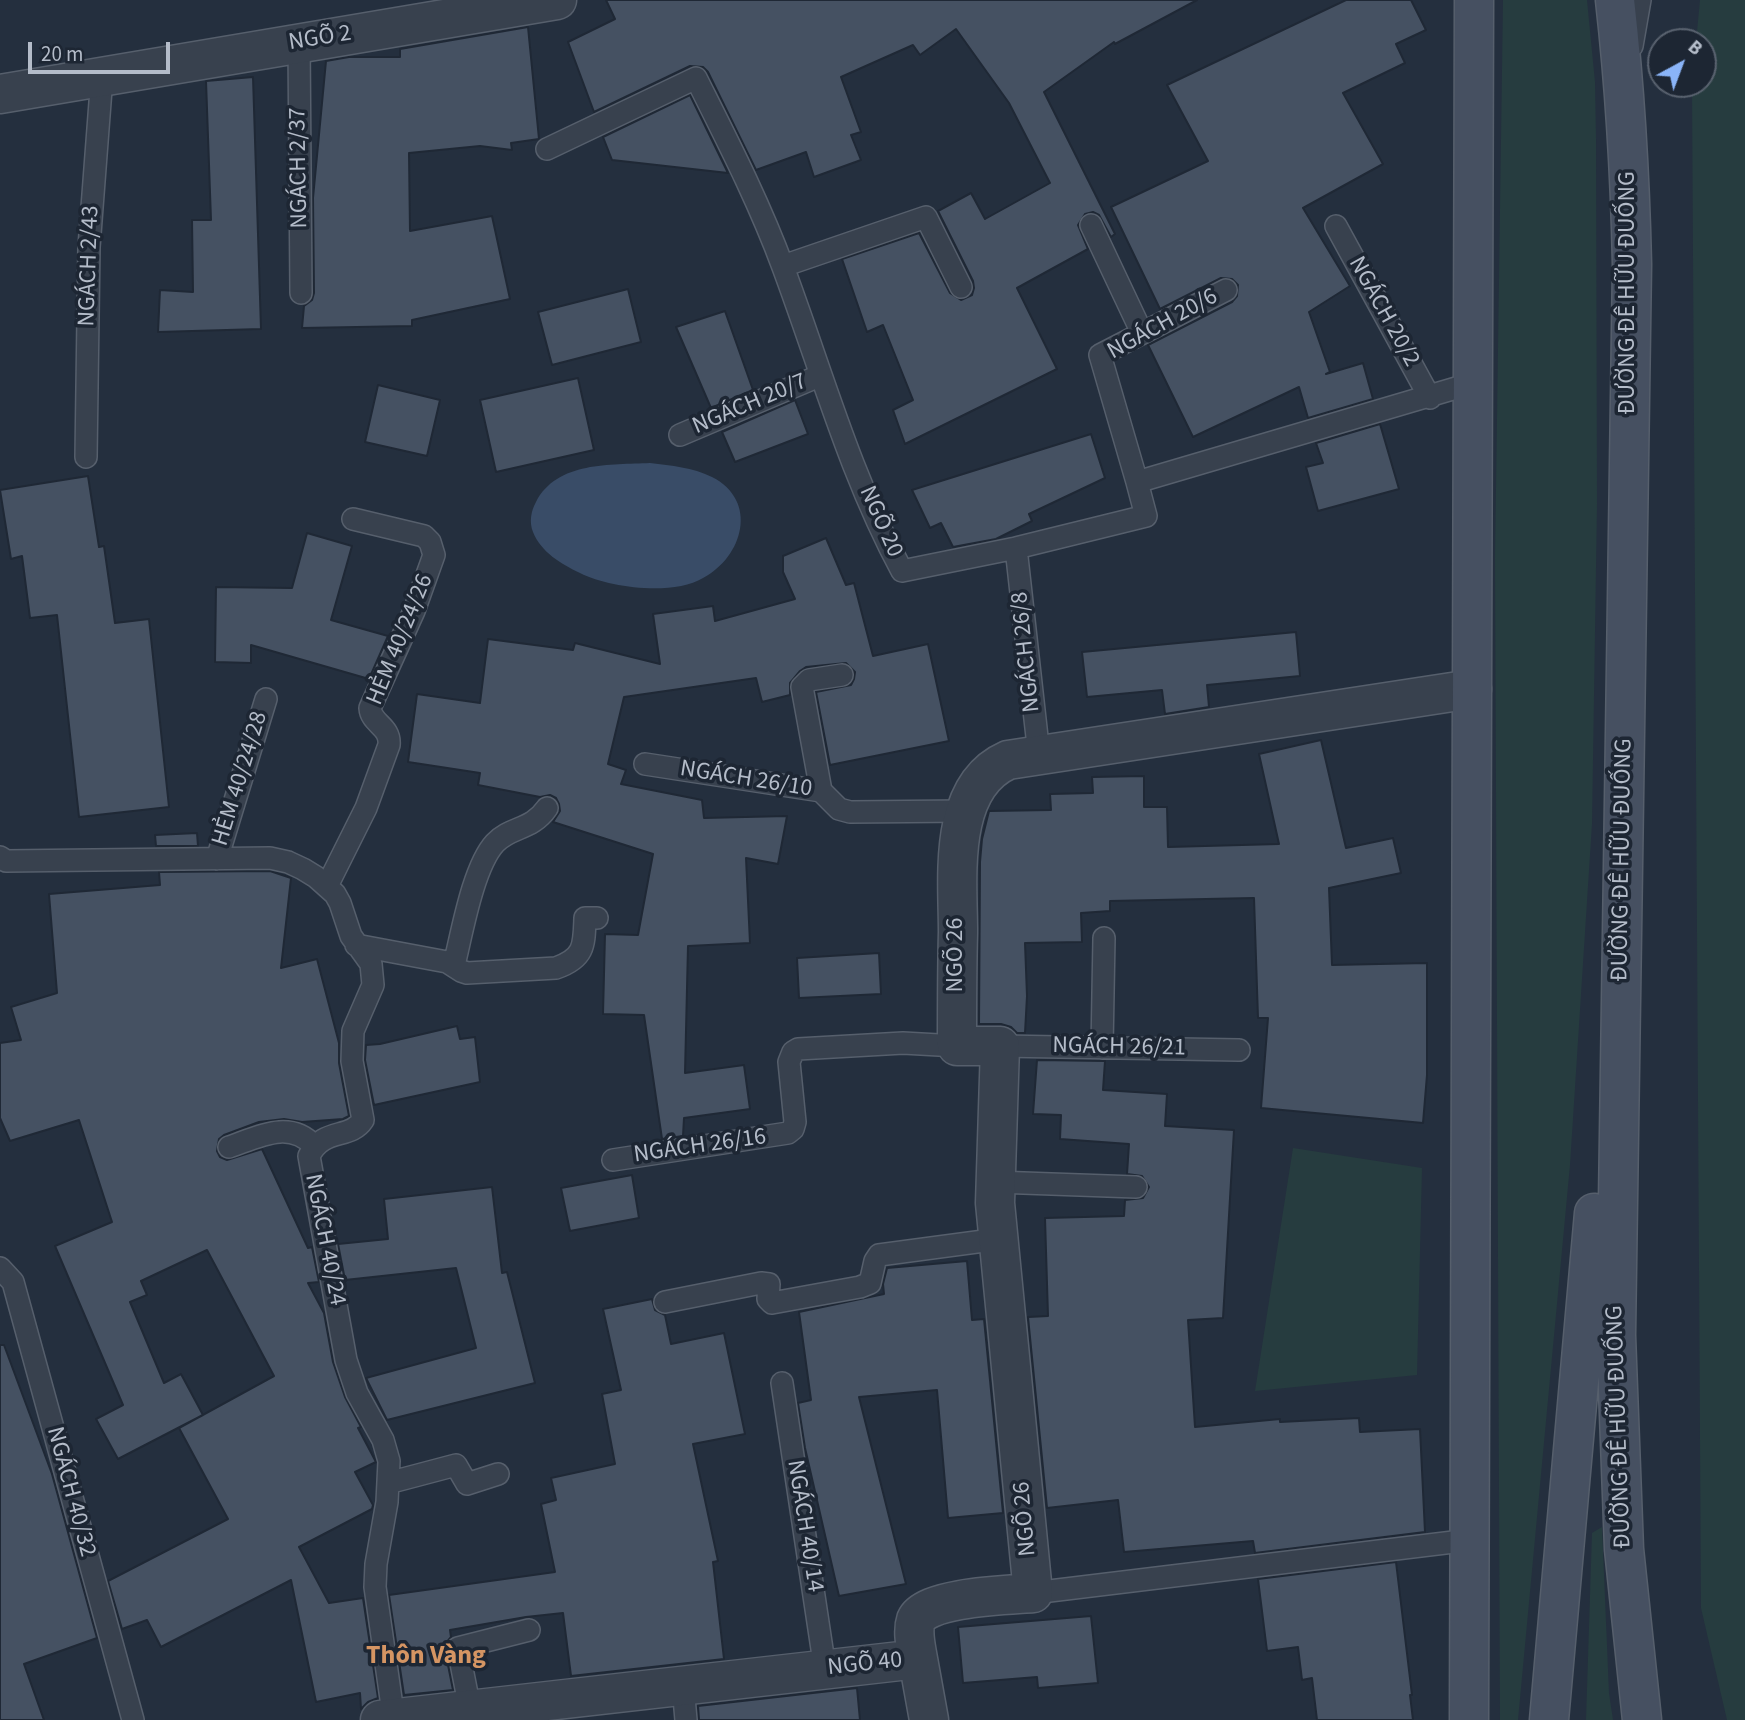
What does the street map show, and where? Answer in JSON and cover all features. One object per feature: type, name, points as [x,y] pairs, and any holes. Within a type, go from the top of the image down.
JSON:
[{"type":"main road","points":[[1469,1720],[1474,0]]},
{"type":"main road","name":"ĐƯỜNG ĐÊ HỮU ĐUỐNG","points":[[1615,0],[1625,86],[1632,264],[1616,1335],[1623,1549],[1642,1720]]},
{"type":"main road","points":[[1549,1720],[1621,906]]},
{"type":"street","name":"NGÕ 2","points":[[0,94],[557,0]]},
{"type":"street","name":"NGÕ 26","points":[[957,1046],[958,846],[966,811],[977,788],[997,766],[1008,760],[1472,688]]},
{"type":"street","points":[[957,1046],[1000,1046]]},
{"type":"street","name":"NGÕ 26","points":[[1000,1046],[995,1203],[1032,1592]]},
{"type":"street","name":"NGÕ 40","points":[[389,1719],[470,1709],[685,1703],[825,1669],[918,1659],[914,1634],[917,1618],[929,1607],[1032,1592]]},
{"type":"street","points":[[918,1659],[929,1720]]},
{"type":"lane","points":[[1625,86],[1640,0]]},
{"type":"lane","name":"NGÁCH 2/37","points":[[299,42],[301,293]]},
{"type":"lane","name":"NGÁCH 2/43","points":[[86,457],[89,247],[102,76]]},
{"type":"lane","name":"NGÕ 20","points":[[547,149],[696,78],[740,166],[783,266],[819,376],[884,538],[902,571],[1016,548],[1146,516],[1137,482]]},
{"type":"lane","points":[[783,266],[926,217],[961,287]]},
{"type":"lane","points":[[1091,225],[1142,333]]},
{"type":"lane","name":"NGÁCH 20/2","points":[[1336,226],[1430,398]]},
{"type":"lane","name":"NGÁCH 20/6","points":[[1137,482],[1100,355],[1226,290]]},
{"type":"lane","name":"NGÁCH 20/7","points":[[680,435],[819,376]]},
{"type":"lane","points":[[1137,482],[1430,398],[1473,383]]},
{"type":"lane","name":"HẺM 40/24/26","points":[[327,886],[366,808],[389,745],[390,737],[387,731],[370,715],[370,708],[414,611],[434,555],[434,548],[424,537],[353,519]]},
{"type":"lane","name":"NGÁCH 26/8","points":[[1016,548],[1039,755]]},
{"type":"lane","points":[[821,791],[802,687],[809,680],[842,675]]},
{"type":"lane","name":"HẺM 40/24/28","points":[[217,859],[266,699]]},
{"type":"lane","name":"NGÁCH 26/10","points":[[645,764],[821,791],[839,809],[849,812],[966,811]]},
{"type":"lane","points":[[454,965],[485,857],[496,842],[539,820],[547,808]]},
{"type":"lane","name":"NGÁCH 40/24","points":[[0,857],[6,861],[270,858],[288,862],[310,873],[327,886],[340,903],[351,936],[371,964],[373,985],[353,1031],[352,1061],[363,1120],[357,1127],[322,1139],[314,1146],[309,1156],[346,1360],[357,1393],[383,1440],[389,1461],[387,1502],[376,1564],[375,1587],[389,1719]]},
{"type":"lane","points":[[356,944],[447,962],[467,972],[556,968],[570,962],[584,947],[585,918],[597,918]]},
{"type":"lane","points":[[1102,1048],[1104,938]]},
{"type":"lane","name":"NGÁCH 26/16","points":[[613,1160],[789,1133],[795,1122],[789,1062],[793,1052],[798,1049],[903,1043],[957,1046]]},
{"type":"lane","name":"NGÁCH 26/21","points":[[1000,1046],[1239,1050]]},
{"type":"lane","points":[[229,1147],[277,1131],[297,1132],[314,1146]]},
{"type":"lane","points":[[995,1182],[1136,1187]]},
{"type":"lane","points":[[665,1302],[761,1283],[769,1284],[768,1300],[772,1303],[860,1287],[870,1283],[879,1255],[999,1239]]},
{"type":"lane","name":"NGÁCH 40/32","points":[[0,1268],[13,1282],[133,1720]]},
{"type":"lane","name":"NGÁCH 40/14","points":[[782,1383],[825,1669]]},
{"type":"lane","points":[[388,1483],[456,1465],[467,1484],[498,1474]]},
{"type":"lane","name":"NGÕ 40","points":[[1032,1592],[1470,1540]]},
{"type":"lane","points":[[470,1709],[457,1648],[528,1630]]},
{"type":"green space","points":[[1503,0],[1587,0],[1595,82],[1596,138],[1597,504],[1592,824],[1570,1165],[1518,1720],[1500,1720],[1495,558]]},
{"type":"green space","points":[[1700,0],[1745,0],[1745,1720],[1727,1720],[1701,1608],[1692,98],[1717,98],[1717,28],[1697,28]]},
{"type":"green space","points":[[1293,1148],[1422,1168],[1417,1375],[1255,1391]]},
{"type":"green space","points":[[1602,1527],[1609,1693],[1613,1720],[1586,1720],[1592,1533]]},
{"type":"water","points":[[650,463],[682,467],[712,477],[727,487],[736,500],[740,529],[728,557],[717,569],[690,584],[675,587],[624,586],[580,573],[541,546],[532,528],[532,513],[545,489],[557,479],[571,472],[602,465]]},
{"type":"building","points":[[606,0],[1197,0],[1115,44],[1114,42],[1044,92],[1115,234],[1111,237],[1099,215],[1093,212],[1085,214],[1078,225],[1088,249],[1017,288],[1057,369],[905,444],[893,410],[913,400],[883,325],[867,332],[842,259],[919,233],[950,293],[961,300],[972,295],[973,281],[938,211],[971,193],[985,219],[1050,183],[1009,103],[956,29],[920,55],[913,45],[841,77],[861,132],[851,135],[861,160],[814,177],[806,152],[756,170],[708,72],[703,67],[690,66],[594,112],[568,42],[615,19]]},
{"type":"building","points":[[1346,0],[1411,0],[1426,30],[1396,44],[1405,63],[1343,93],[1383,164],[1303,208],[1350,286],[1309,312],[1330,372],[1326,374],[1363,363],[1373,399],[1308,418],[1299,387],[1193,437],[1148,345],[1232,302],[1237,296],[1238,285],[1232,279],[1221,278],[1160,309],[1111,207],[1208,161],[1167,85]]},
{"type":"building","points":[[528,27],[539,139],[511,143],[512,150],[480,146],[409,153],[410,231],[492,216],[510,299],[412,320],[412,326],[302,328],[304,306],[312,300],[314,293],[313,198],[326,61],[349,57],[400,57],[400,49]]},
{"type":"building","points":[[253,77],[261,329],[158,332],[160,290],[193,292],[192,220],[211,220],[206,81]]},
{"type":"building","points":[[690,95],[728,173],[612,160],[603,137]]},
{"type":"building","points":[[628,289],[641,342],[552,365],[538,312]]},
{"type":"building","points":[[725,311],[753,390],[711,408],[676,327]]},
{"type":"building","points":[[578,378],[594,450],[496,472],[480,400]]},
{"type":"building","points":[[378,385],[440,400],[427,456],[365,442]]},
{"type":"building","points":[[795,400],[808,434],[735,462],[722,432]]},
{"type":"building","points":[[1380,424],[1399,489],[1318,511],[1306,467],[1323,463],[1316,443]]},
{"type":"building","points":[[1091,434],[1105,478],[1029,514],[1032,521],[996,539],[953,547],[941,523],[930,528],[912,490]]},
{"type":"building","points":[[88,476],[99,547],[104,546],[115,623],[149,619],[169,807],[79,817],[57,615],[30,618],[22,556],[11,559],[0,490]]},
{"type":"building","points":[[307,533],[352,546],[331,620],[388,636],[369,679],[251,645],[251,663],[215,662],[216,587],[292,588]]},
{"type":"building","points":[[826,538],[846,585],[854,583],[873,656],[928,644],[949,741],[830,765],[816,692],[851,685],[855,672],[846,663],[806,667],[790,683],[790,695],[762,702],[756,678],[624,697],[608,764],[626,770],[621,784],[702,800],[704,818],[787,816],[778,864],[746,858],[750,943],[688,946],[685,1073],[744,1065],[750,1109],[684,1118],[683,1136],[662,1139],[644,1015],[603,1014],[605,934],[638,935],[653,854],[553,822],[560,811],[556,798],[550,795],[540,797],[478,785],[480,773],[408,762],[417,694],[480,703],[488,639],[573,650],[575,643],[660,664],[653,614],[713,606],[715,621],[795,599],[783,572],[783,556]]},
{"type":"building","points":[[1296,632],[1300,676],[1207,685],[1209,707],[1165,714],[1162,690],[1087,697],[1082,652]]},
{"type":"building","points":[[1321,740],[1346,848],[1393,838],[1401,873],[1329,888],[1332,965],[1427,963],[1427,1075],[1423,1123],[1261,1108],[1268,1018],[1258,1018],[1254,898],[1110,901],[1110,911],[1081,913],[1082,942],[1025,943],[1025,1033],[1017,1033],[1011,1027],[1001,1024],[979,1024],[980,862],[989,811],[1051,810],[1050,794],[1093,793],[1092,777],[1144,776],[1144,807],[1167,807],[1168,847],[1279,844],[1259,754]]},
{"type":"building","points":[[197,833],[198,846],[156,846],[155,835]]},
{"type":"building","points":[[270,871],[291,878],[281,968],[317,959],[339,1043],[339,1063],[349,1116],[343,1119],[302,1122],[284,1119],[259,1122],[224,1135],[219,1139],[217,1151],[220,1157],[227,1160],[262,1149],[308,1248],[312,1247],[319,1282],[308,1283],[324,1313],[333,1362],[345,1397],[376,1462],[355,1472],[373,1505],[372,1509],[299,1547],[329,1603],[363,1598],[378,1698],[361,1709],[360,1693],[316,1702],[291,1580],[161,1647],[147,1620],[122,1629],[108,1581],[228,1519],[179,1428],[198,1417],[118,1459],[96,1419],[123,1405],[55,1246],[112,1222],[79,1120],[10,1141],[0,1118],[0,1043],[21,1040],[11,1007],[57,993],[49,894],[160,885],[159,872]],"holes":[[[207,1250],[274,1376],[203,1415],[181,1374],[164,1383],[130,1302],[147,1295],[141,1281]]]},
{"type":"building","points":[[879,953],[881,994],[799,998],[797,958]]},
{"type":"building","points":[[457,1026],[460,1039],[475,1037],[480,1082],[374,1105],[365,1060],[366,1045]]},
{"type":"building","points":[[1037,1060],[1105,1061],[1103,1090],[1167,1094],[1165,1126],[1234,1130],[1223,1318],[1188,1320],[1195,1427],[1280,1419],[1280,1422],[1359,1418],[1360,1432],[1420,1429],[1425,1532],[1255,1553],[1253,1541],[1124,1552],[1118,1500],[1047,1508],[1028,1317],[1048,1316],[1045,1218],[1124,1216],[1125,1200],[1143,1198],[1149,1187],[1142,1176],[1127,1174],[1129,1144],[1060,1139],[1061,1115],[1033,1114]]},
{"type":"building","points":[[632,1175],[639,1218],[570,1231],[561,1188]]},
{"type":"building","points":[[492,1187],[502,1273],[507,1272],[535,1383],[387,1420],[366,1378],[476,1348],[456,1268],[345,1280],[338,1244],[388,1239],[384,1199]]},
{"type":"building","points":[[967,1261],[972,1320],[984,1319],[1003,1513],[948,1518],[937,1390],[859,1397],[906,1584],[839,1596],[805,1448],[798,1403],[811,1400],[799,1312],[884,1294],[883,1284],[887,1268]]},
{"type":"building","points":[[652,1299],[655,1310],[665,1315],[671,1344],[724,1333],[745,1434],[693,1444],[718,1561],[713,1562],[724,1659],[571,1676],[563,1613],[526,1617],[450,1630],[451,1637],[445,1650],[453,1690],[404,1695],[389,1595],[555,1572],[541,1504],[556,1500],[551,1478],[615,1464],[602,1394],[621,1390],[603,1309]]},
{"type":"building","points":[[0,1345],[4,1345],[52,1474],[97,1638],[24,1664],[44,1720],[0,1720]]},
{"type":"building","points":[[1396,1562],[1413,1720],[1317,1720],[1312,1678],[1302,1680],[1298,1647],[1267,1651],[1258,1579]]},
{"type":"building","points":[[1091,1616],[1098,1683],[1038,1688],[1037,1677],[963,1683],[958,1627]]},
{"type":"building","points":[[857,1688],[860,1720],[699,1720],[698,1706]]},
{"type":"district","name":"Thôn Vàng","points":[[426,1657]]}]
